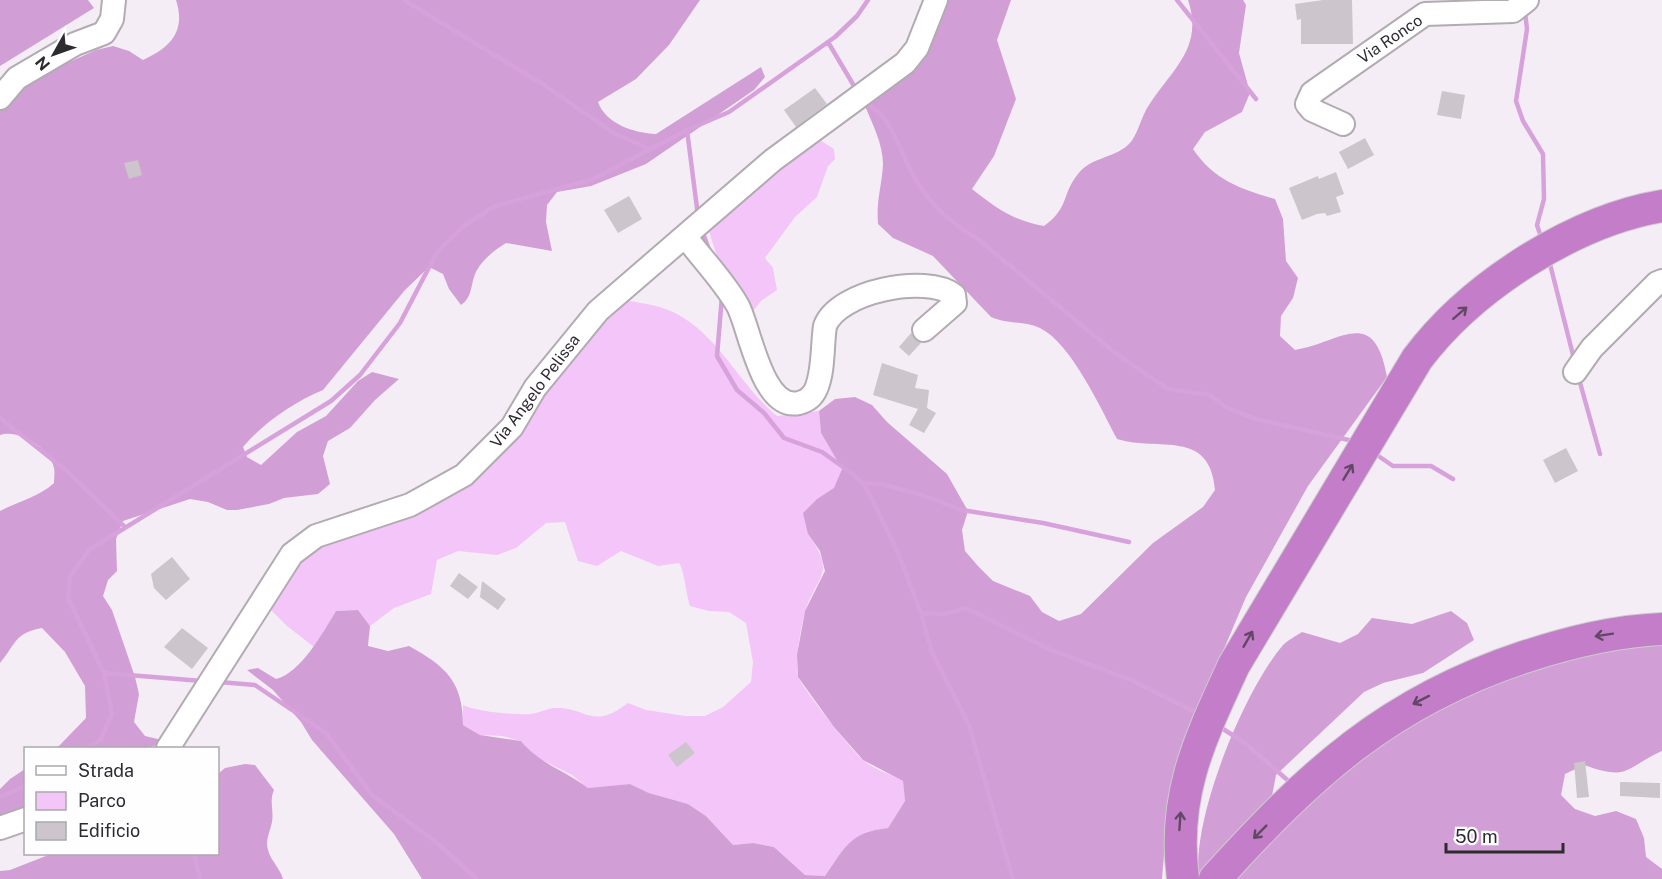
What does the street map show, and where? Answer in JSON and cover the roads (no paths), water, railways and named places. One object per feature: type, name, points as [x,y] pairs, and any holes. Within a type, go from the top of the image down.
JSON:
[{"type":"highway","points":[[1183,879],[1179,848],[1182,802],[1210,718],[1234,665],[1417,359],[1440,331],[1469,305],[1544,250],[1606,220],[1662,206]]},
{"type":"highway","points":[[1215,879],[1301,790],[1346,749],[1415,703],[1476,673],[1600,635],[1662,629]]},
{"type":"street","points":[[0,98],[17,78],[75,44],[104,33],[112,20],[114,0]]},
{"type":"street","name":"Via Angelo Pelissa","points":[[169,747],[292,554],[316,536],[410,505],[464,475],[512,427],[535,388],[582,329],[605,305],[772,160],[905,63],[917,48],[936,0]]},
{"type":"street","name":"Via Ronco","points":[[1343,124],[1312,110],[1307,104],[1312,93],[1425,14],[1513,11],[1527,0]]},
{"type":"street","points":[[685,236],[732,296],[764,378],[776,396],[793,404],[811,397],[816,389],[828,316],[842,305],[866,294],[891,288],[922,286],[943,289],[954,295],[955,303],[924,330]]},
{"type":"street","points":[[1575,372],[1592,348],[1657,283],[1662,281]]},
{"type":"street","points":[[0,828],[24,820]]},
{"type":"waterway","points":[[404,0],[544,85],[614,133],[649,149]]},
{"type":"waterway","points":[[90,747],[101,739],[112,714],[104,673],[68,598],[70,577],[89,550],[331,401],[360,375],[400,323],[437,252],[465,225],[495,206],[591,180],[687,130],[729,112],[835,37],[857,16],[868,0]]},
{"type":"waterway","points":[[1177,0],[1256,99]]},
{"type":"waterway","points":[[1525,12],[1527,29],[1516,101],[1523,121],[1543,154],[1544,199],[1537,225],[1540,234]]},
{"type":"waterway","points":[[828,42],[857,91]]},
{"type":"waterway","points":[[866,101],[882,115],[896,137],[915,179],[938,209],[978,239],[1115,353],[1168,389],[1210,395],[1227,408],[1256,419],[1353,441]]},
{"type":"waterway","points":[[687,130],[698,216]]},
{"type":"waterway","points":[[702,230],[709,250]]},
{"type":"waterway","points":[[1550,264],[1574,359]]},
{"type":"waterway","points":[[722,296],[717,356],[737,390],[764,413],[784,438],[822,452],[850,472],[863,483],[873,501],[898,553],[921,613],[931,650],[969,725],[1013,879]]},
{"type":"waterway","points":[[1579,379],[1600,454]]},
{"type":"waterway","points":[[0,418],[68,472],[124,526]]},
{"type":"waterway","points":[[1377,455],[1393,466],[1431,466],[1453,479]]},
{"type":"waterway","points":[[863,483],[881,484],[922,495],[962,510],[1043,523],[1129,542]]},
{"type":"waterway","points":[[921,613],[945,614],[966,608],[1049,649],[1131,680],[1195,712]]},
{"type":"waterway","points":[[104,673],[202,681]]},
{"type":"waterway","points":[[219,682],[255,685],[326,733],[372,795],[437,843],[477,879]]},
{"type":"waterway","points":[[1220,727],[1245,743],[1292,784]]},
{"type":"waterway","points":[[0,797],[24,787]]},
{"type":"waterway","points":[[194,855],[200,879]]}]
